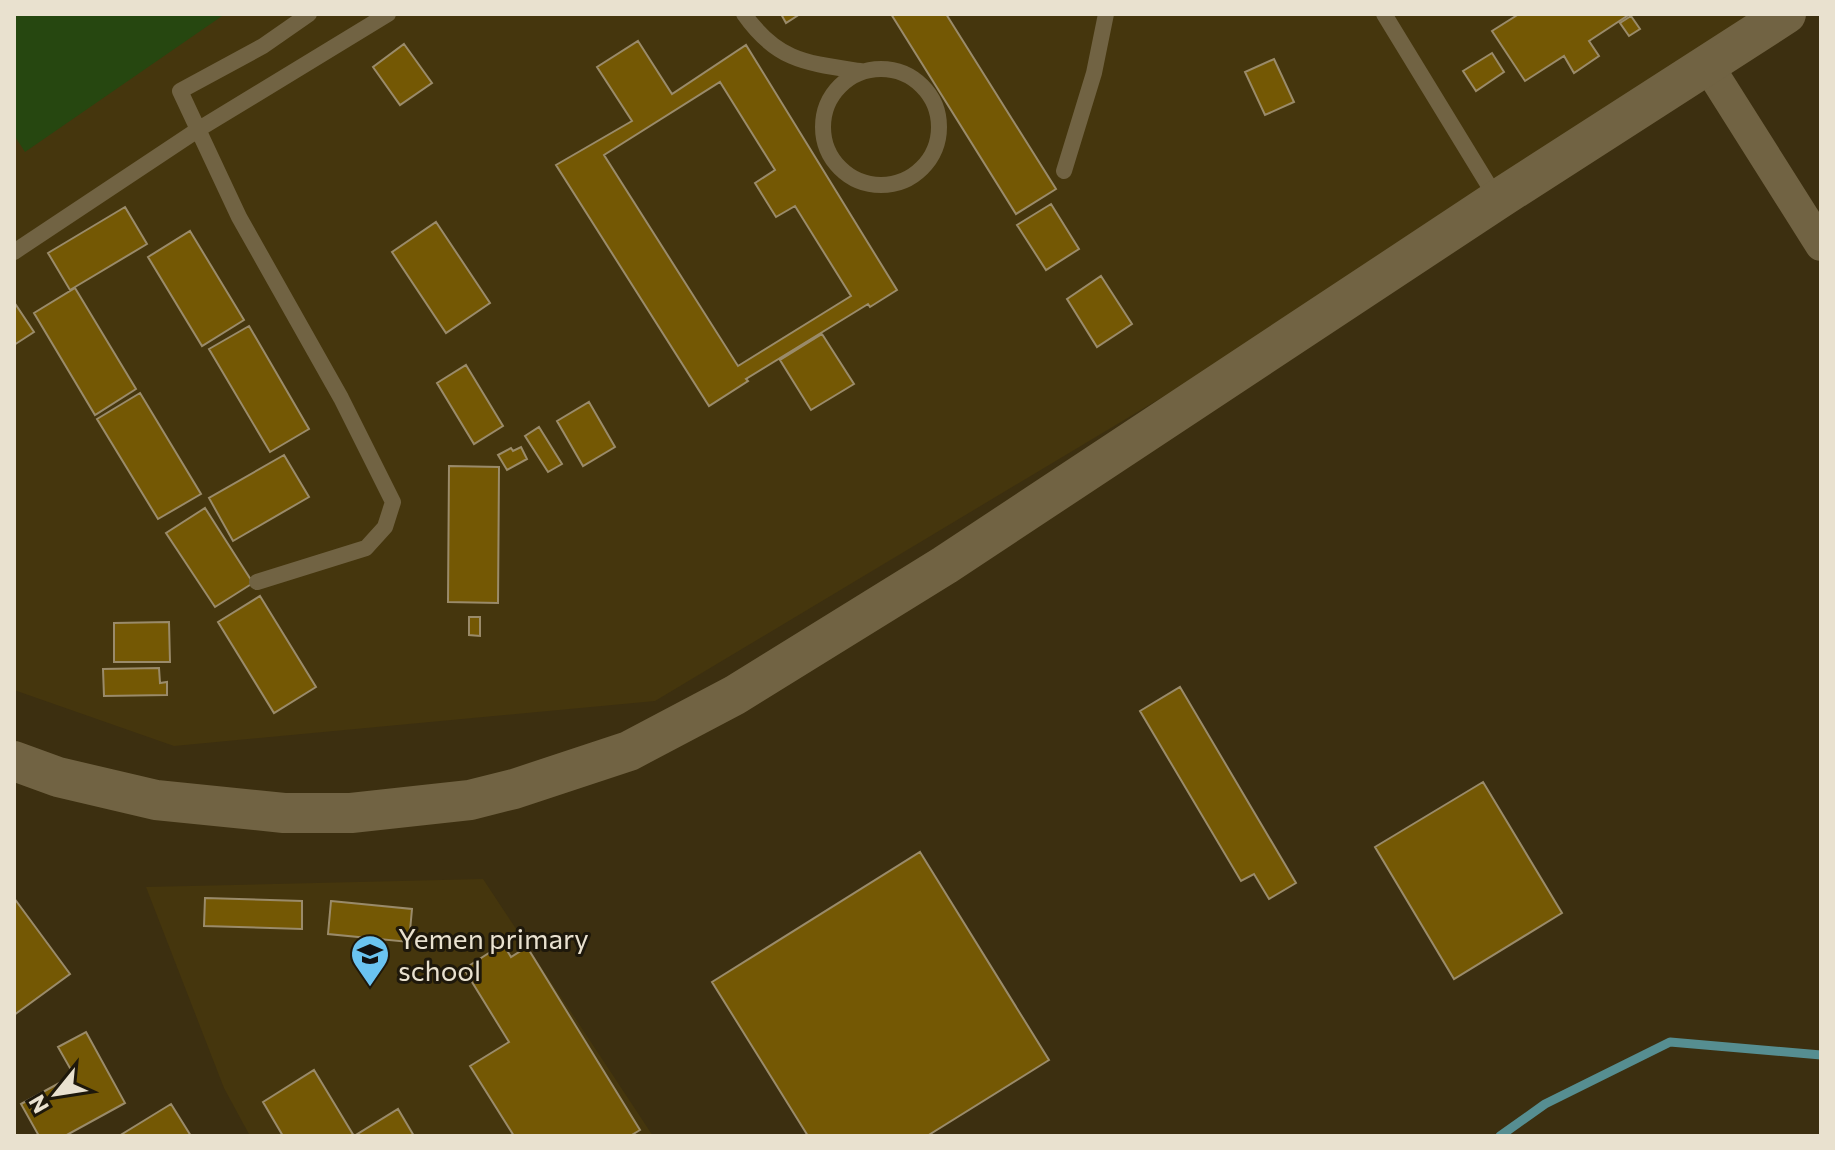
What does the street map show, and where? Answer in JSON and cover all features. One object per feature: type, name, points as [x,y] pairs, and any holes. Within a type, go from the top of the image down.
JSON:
[{"type":"street","points":[[14,761],[58,777],[156,800],[284,813],[351,813],[470,800],[514,789],[629,751],[747,687],[945,565],[1497,200],[1786,14]]},
{"type":"street","points":[[1708,66],[1821,245]]},
{"type":"lane","points":[[257,582],[366,548],[385,527],[393,502],[341,398],[239,217],[180,91],[263,46],[309,14]]},
{"type":"lane","points":[[14,252],[199,129],[388,14]]},
{"type":"lane","points":[[744,14],[755,30],[774,47],[804,62],[860,71],[890,68],[919,81],[937,106],[940,137],[927,165],[902,183],[872,186],[844,174],[825,148],[822,117],[835,89],[860,71]]},
{"type":"lane","points":[[1064,171],[1094,73],[1106,14]]},
{"type":"lane","points":[[1384,14],[1497,200]]},
{"type":"shaded area","points":[[14,14],[1768,14],[1281,326],[655,701],[174,746],[14,690]]},
{"type":"shaded area","name":"Yemen primary school","points":[[483,879],[653,1136],[250,1136],[224,1088],[146,887]]},
{"type":"green space","points":[[14,14],[225,14],[25,152],[14,135]]},
{"type":"building","points":[[781,14],[800,14],[786,23]]},
{"type":"building","points":[[891,14],[946,14],[1056,189],[1016,214]]},
{"type":"building","points":[[1519,14],[1630,14],[1589,41],[1599,56],[1574,73],[1564,56],[1525,81],[1492,31]]},
{"type":"building","points":[[1631,16],[1640,29],[1629,36],[1620,23]]},
{"type":"building","points":[[638,41],[672,94],[746,45],[897,290],[870,307],[868,304],[746,379],[748,381],[709,406],[556,165],[632,121],[597,67]],"holes":[[[720,82],[775,170],[755,183],[776,217],[795,206],[851,296],[738,366],[604,155]]]},
{"type":"building","points":[[404,44],[432,83],[400,105],[373,67]]},
{"type":"building","points":[[1492,53],[1504,72],[1476,91],[1463,71]]},
{"type":"building","points":[[1274,59],[1294,102],[1265,115],[1245,72]]},
{"type":"building","points":[[1051,204],[1079,249],[1046,270],[1017,225]]},
{"type":"building","points":[[125,207],[147,244],[70,290],[48,253]]},
{"type":"building","points":[[436,222],[490,303],[446,333],[392,252]]},
{"type":"building","points":[[190,231],[244,320],[202,346],[148,257]]},
{"type":"building","points":[[1101,276],[1132,324],[1097,347],[1067,299]]},
{"type":"building","points":[[75,288],[136,389],[95,415],[34,313]]},
{"type":"building","points":[[14,302],[34,332],[14,345]]},
{"type":"building","points":[[249,326],[309,429],[270,452],[209,349]]},
{"type":"building","points":[[822,334],[854,384],[811,410],[780,360]]},
{"type":"building","points":[[466,365],[503,426],[474,444],[437,383]]},
{"type":"building","points":[[140,393],[201,494],[158,519],[97,419]]},
{"type":"building","points":[[589,402],[615,447],[583,466],[557,421]]},
{"type":"building","points":[[539,427],[562,464],[548,472],[525,436]]},
{"type":"building","points":[[521,447],[527,459],[507,470],[498,455]]},
{"type":"building","points":[[284,455],[309,497],[233,541],[209,498]]},
{"type":"building","points":[[449,466],[499,467],[498,603],[448,602]]},
{"type":"building","points":[[205,508],[253,583],[215,607],[166,533]]},
{"type":"building","points":[[260,596],[316,687],[274,713],[218,622]]},
{"type":"building","points":[[469,617],[480,617],[480,636],[469,635]]},
{"type":"building","points":[[169,622],[170,662],[114,662],[114,623]]},
{"type":"building","points":[[159,668],[160,683],[167,682],[167,695],[104,696],[103,669]]},
{"type":"building","points":[[1180,687],[1296,883],[1269,899],[1254,874],[1241,881],[1140,711]]},
{"type":"building","points":[[1483,782],[1562,913],[1454,979],[1375,847]]},
{"type":"building","points":[[920,852],[1049,1060],[927,1136],[808,1136],[712,982]]},
{"type":"building","points":[[14,898],[70,974],[14,1015]]},
{"type":"building","points":[[205,898],[302,901],[302,929],[204,926]]},
{"type":"building","points":[[331,901],[412,909],[409,942],[328,934]]},
{"type":"building","points":[[503,944],[511,957],[527,947],[640,1130],[630,1136],[514,1136],[470,1066],[509,1042],[464,969]]},
{"type":"building","points":[[86,1032],[125,1103],[65,1136],[39,1136],[21,1104],[74,1075],[58,1047]]},
{"type":"building","points":[[314,1070],[354,1136],[283,1136],[263,1102]]},
{"type":"building","points":[[171,1104],[191,1136],[119,1136]]},
{"type":"building","points":[[398,1109],[414,1136],[354,1136]]},
{"type":"waterway","points":[[1500,1136],[1545,1104],[1670,1042],[1821,1055]]},
{"type":"place","name":"Yemen primary school","points":[[370,988]]}]
